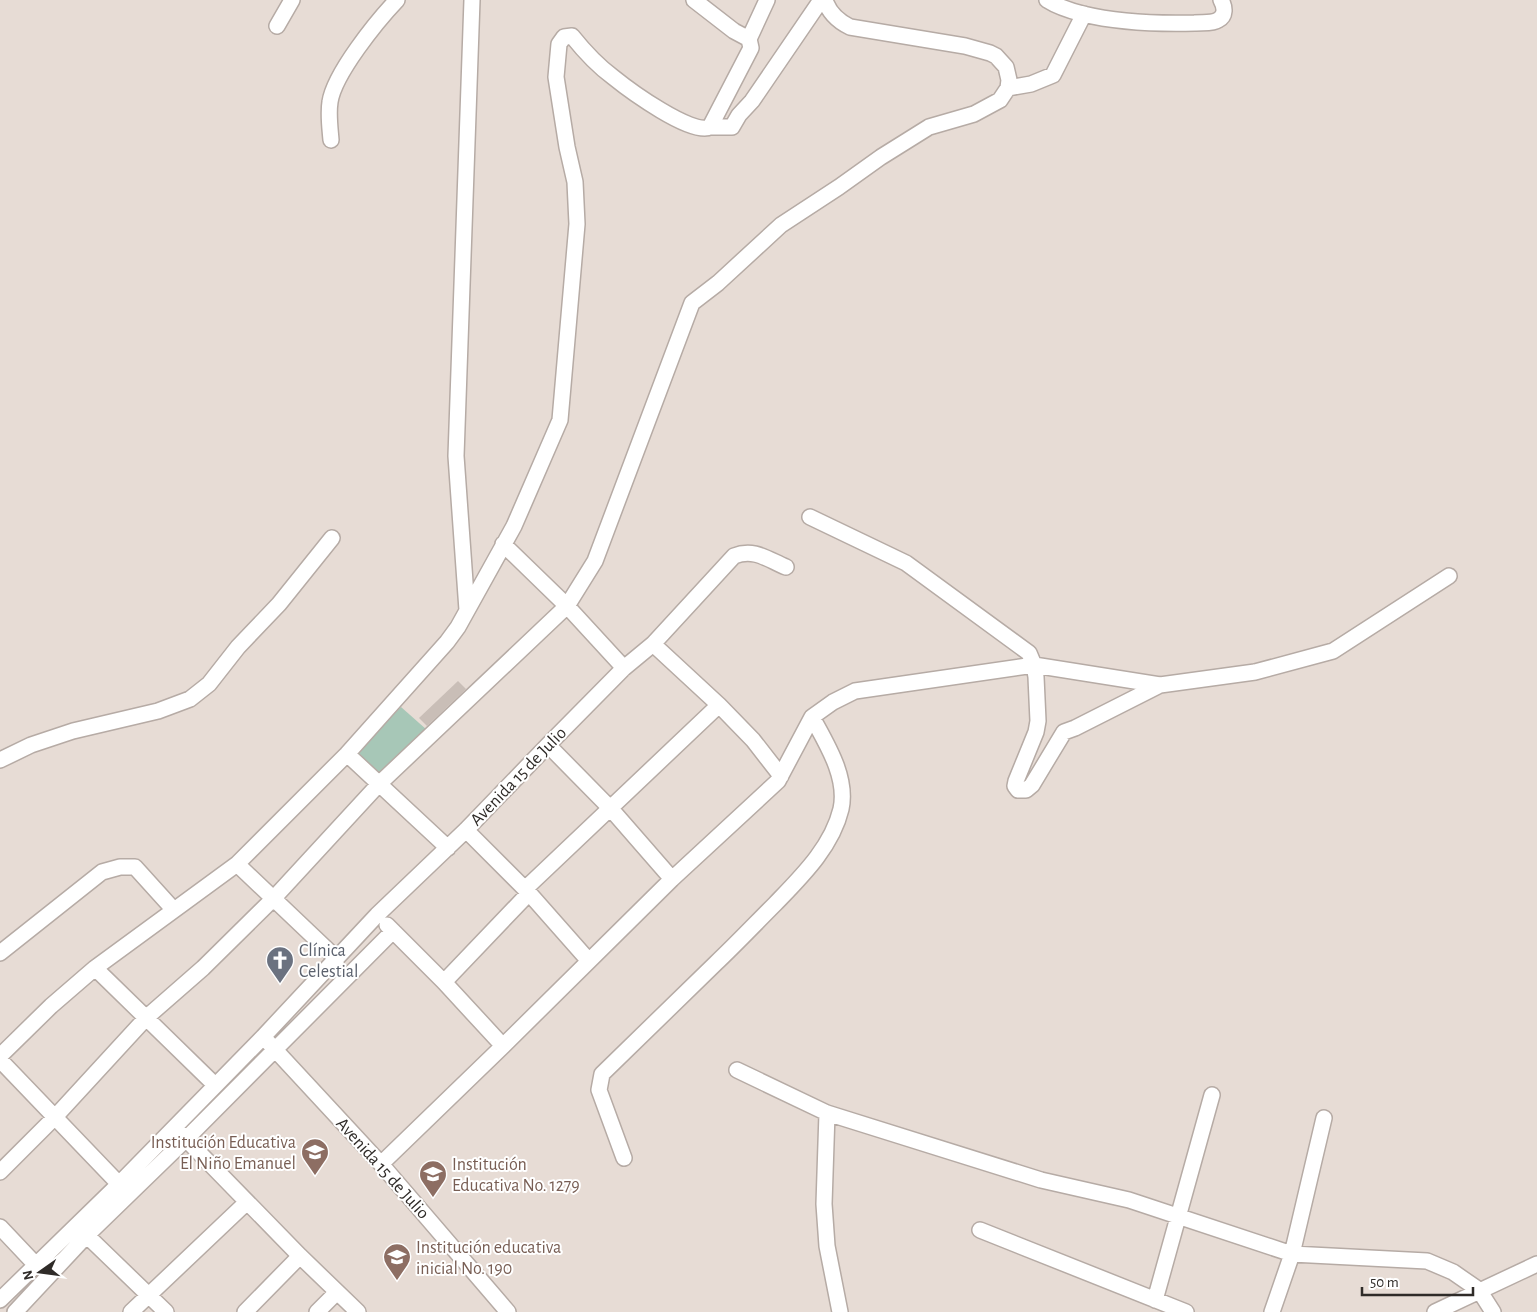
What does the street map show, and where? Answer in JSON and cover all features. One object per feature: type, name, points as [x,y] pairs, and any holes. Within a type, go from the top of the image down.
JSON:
[{"type":"street","points":[[278,26],[292,0]]},
{"type":"street","points":[[330,140],[329,110],[334,87],[378,19],[397,0]]},
{"type":"street","points":[[467,610],[456,456],[472,0]]},
{"type":"street","points":[[694,0],[734,31],[748,39],[751,48],[710,127]]},
{"type":"street","points":[[748,39],[767,0]]},
{"type":"street","points":[[119,1184],[0,1058],[51,1006],[95,968],[173,909],[237,864],[346,754],[447,642],[458,627],[514,526],[560,420],[577,224],[575,182],[567,147],[556,77],[559,44],[564,37],[572,36],[611,76],[679,121],[701,129],[732,127],[821,0]]},
{"type":"street","points":[[0,1172],[55,1117],[147,1017],[203,968],[273,898],[379,784],[567,606],[595,561],[692,304],[718,283],[781,225],[881,156],[929,127],[974,114],[1000,100],[1008,88],[1006,66],[996,56],[965,46],[850,27],[836,19],[825,0]]},
{"type":"street","points":[[1048,0],[1057,6],[1084,14],[1135,22],[1213,22],[1224,13],[1221,0]]},
{"type":"street","points":[[1008,88],[1031,84],[1053,75],[1084,14]]},
{"type":"street","points":[[810,517],[906,563],[1029,654],[1034,665],[1038,721],[1036,732],[1016,781],[1015,786],[1020,791],[1026,790],[1032,785],[1064,732],[1160,685]]},
{"type":"street","points":[[0,760],[31,745],[73,731],[158,711],[190,698],[209,684],[238,647],[279,604],[332,538]]},
{"type":"street","points":[[503,544],[567,606],[624,668]]},
{"type":"street","name":"Avenida 15 de Julio","points":[[15,1312],[119,1184],[263,1037],[377,915],[466,830],[624,668],[653,644],[734,556],[743,552],[752,552],[786,567]]},
{"type":"street","points":[[381,1164],[672,879],[778,782],[812,716],[833,702],[855,691],[1034,665],[1160,685],[1255,672],[1332,651],[1449,576]]},
{"type":"street","points":[[653,644],[719,705],[753,740],[781,776]]},
{"type":"street","points":[[444,982],[527,891],[719,705]]},
{"type":"street","points":[[624,1158],[599,1090],[602,1074],[804,874],[823,847],[838,819],[842,807],[842,792],[836,765],[812,716]]},
{"type":"street","points":[[548,745],[611,809],[672,879]]},
{"type":"street","points":[[346,754],[448,848]]},
{"type":"street","points":[[466,830],[527,891],[589,961]]},
{"type":"street","points":[[237,864],[337,959]]},
{"type":"street","points":[[0,954],[102,872],[120,867],[135,867],[173,909]]},
{"type":"street","points":[[377,915],[444,982],[503,1046]]},
{"type":"street","name":"Avenida 15 de Julio","points":[[0,1300],[35,1264],[81,1230],[186,1139],[393,931]]},
{"type":"street","points":[[95,968],[216,1085]]},
{"type":"street","name":"Avenida 15 de Julio","points":[[263,1037],[381,1164],[508,1312]]},
{"type":"street","points":[[737,1070],[827,1113],[1041,1180],[1129,1200],[1292,1254],[1427,1261],[1453,1272],[1479,1290],[1493,1312]]},
{"type":"street","points":[[1155,1300],[1212,1095]]},
{"type":"street","points":[[827,1113],[824,1204],[827,1246],[840,1312]]},
{"type":"street","points":[[1272,1312],[1292,1254],[1324,1118]]},
{"type":"street","points":[[174,1127],[300,1256],[358,1312]]},
{"type":"street","points":[[131,1312],[247,1202]]},
{"type":"street","points":[[0,1227],[35,1264]]},
{"type":"street","points":[[81,1230],[166,1312]]},
{"type":"street","points":[[980,1230],[1186,1312]]},
{"type":"street","points":[[245,1312],[300,1256]]},
{"type":"street","points":[[1435,1312],[1537,1264]]},
{"type":"street","points":[[317,1312],[337,1292]]},
{"type":"green space","points":[[401,707],[427,730],[380,775],[355,751]]},
{"type":"building","points":[[458,681],[466,689],[427,726],[419,718]]},
{"type":"place","name":"Clínica Celestial","points":[[280,984]]},
{"type":"place","name":"Institución Educativa El Niño Emanuel","points":[[315,1176]]},
{"type":"place","name":"Institución Educativa No. 1279","points":[[433,1198]]},
{"type":"place","name":"Institución educativa inicial No. 190","points":[[397,1281]]}]
